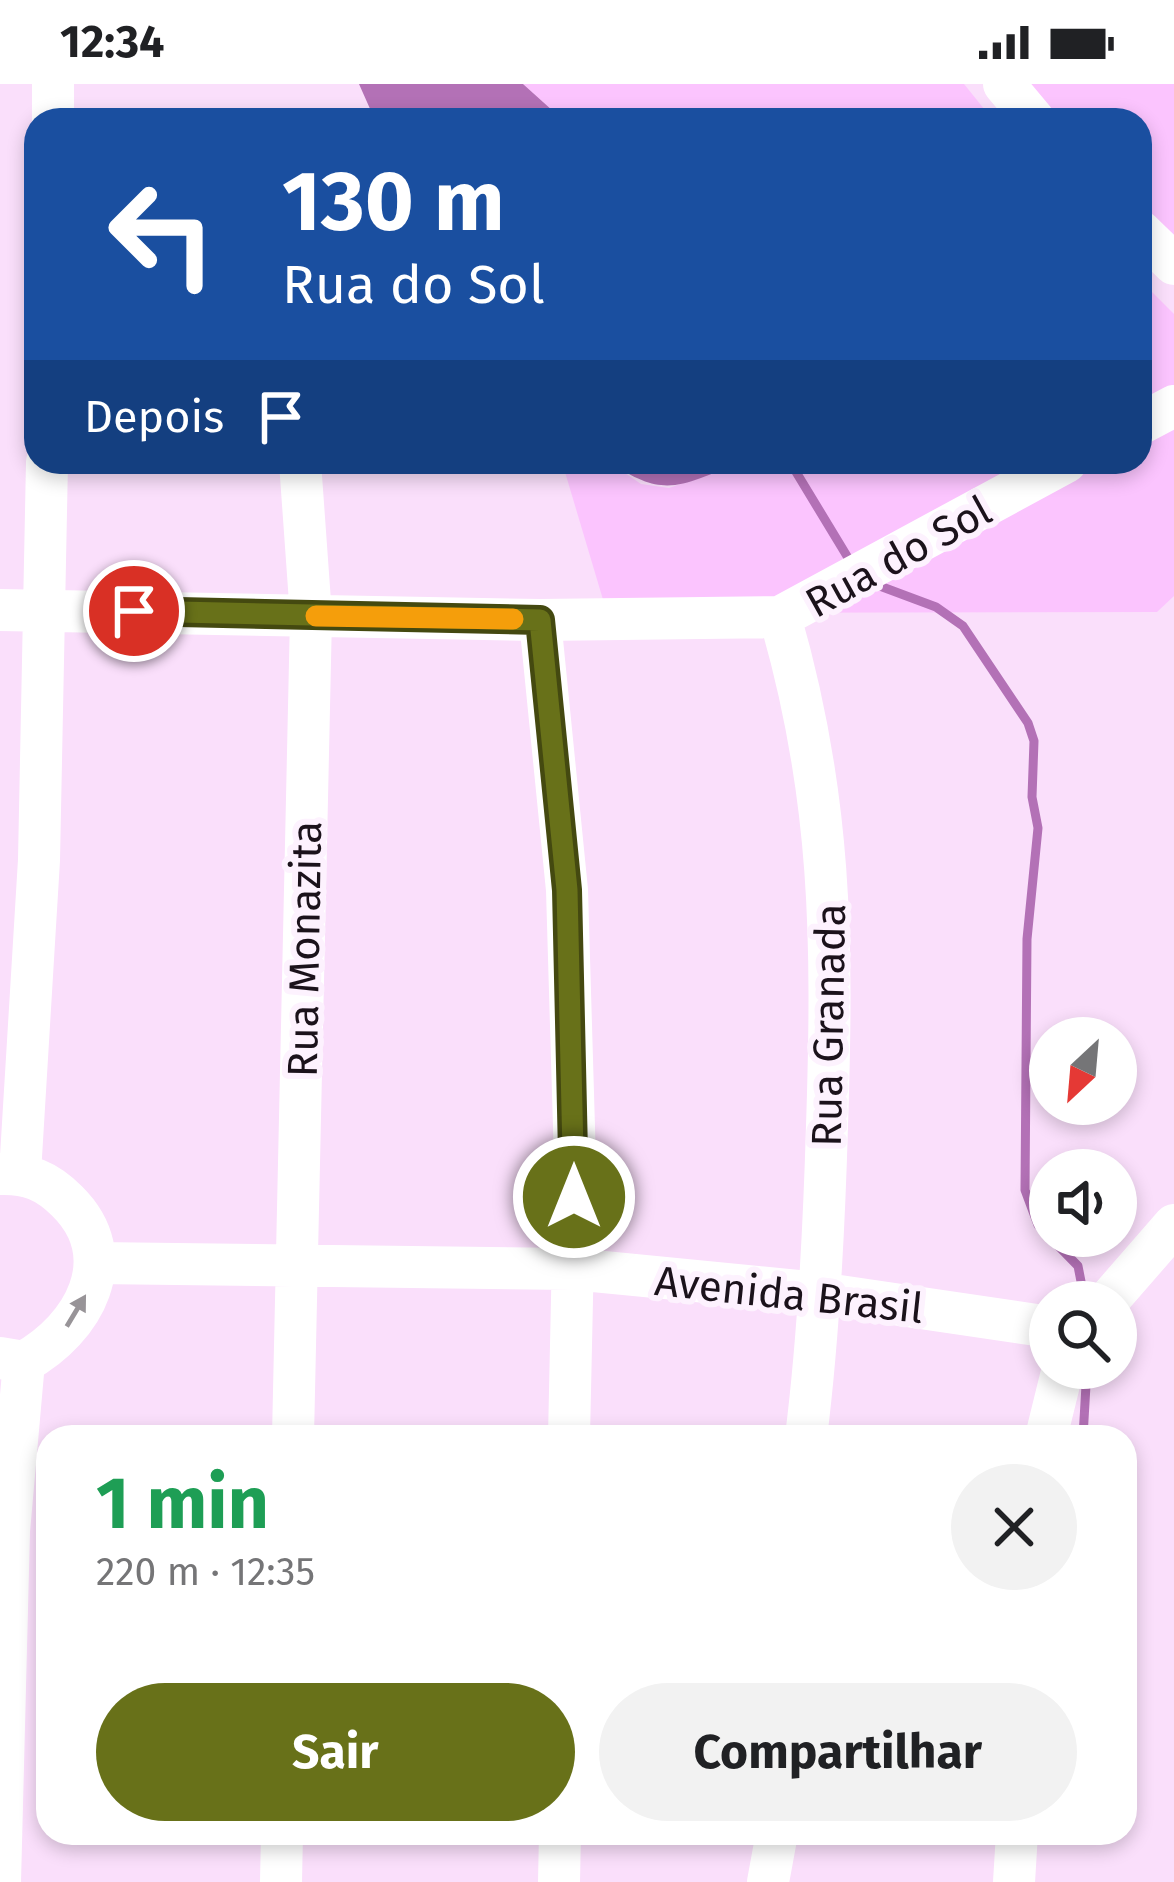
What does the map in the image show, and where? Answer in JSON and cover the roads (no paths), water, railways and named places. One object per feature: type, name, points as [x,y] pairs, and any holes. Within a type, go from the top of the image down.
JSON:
[{"type":"street","points":[[1004,84],[1024,108]]},
{"type":"street","points":[[1152,243],[1174,264]]},
{"type":"street","points":[[0,1882],[12,1360],[70,1324],[96,1263],[96,1240],[83,1218],[43,1182],[10,1174],[39,860],[47,474]]},
{"type":"street","name":"Rua Monazita","points":[[292,1425],[311,616],[301,474]]},
{"type":"street","name":"Rua do Sol","points":[[0,610],[540,620],[780,617],[1044,474]]},
{"type":"street","name":"Rua Granada","points":[[780,617],[806,720],[829,866],[832,987],[819,1293],[807,1425]]},
{"type":"street","points":[[540,620],[567,890],[573,1269],[569,1425]]},
{"type":"street","points":[[1125,1281],[1174,1226]]},
{"type":"street","name":"Avenida Brasil","points":[[96,1263],[573,1269],[819,1293],[1029,1324]]},
{"type":"street","points":[[1049,1425],[1058,1389]]},
{"type":"street","points":[[281,1882],[282,1845]]},
{"type":"street","points":[[559,1882],[560,1845]]},
{"type":"street","points":[[768,1882],[775,1845]]},
{"type":"street","points":[[1014,1882],[1016,1845]]},
{"type":"waterway","points":[[797,474],[853,566]]},
{"type":"waterway","points":[[869,582],[936,607],[963,626],[1028,723],[1034,741],[1032,797],[1038,828],[1027,939],[1025,1190],[1038,1225],[1078,1266],[1081,1281]]},
{"type":"waterway","points":[[1084,1425],[1086,1389]]}]
